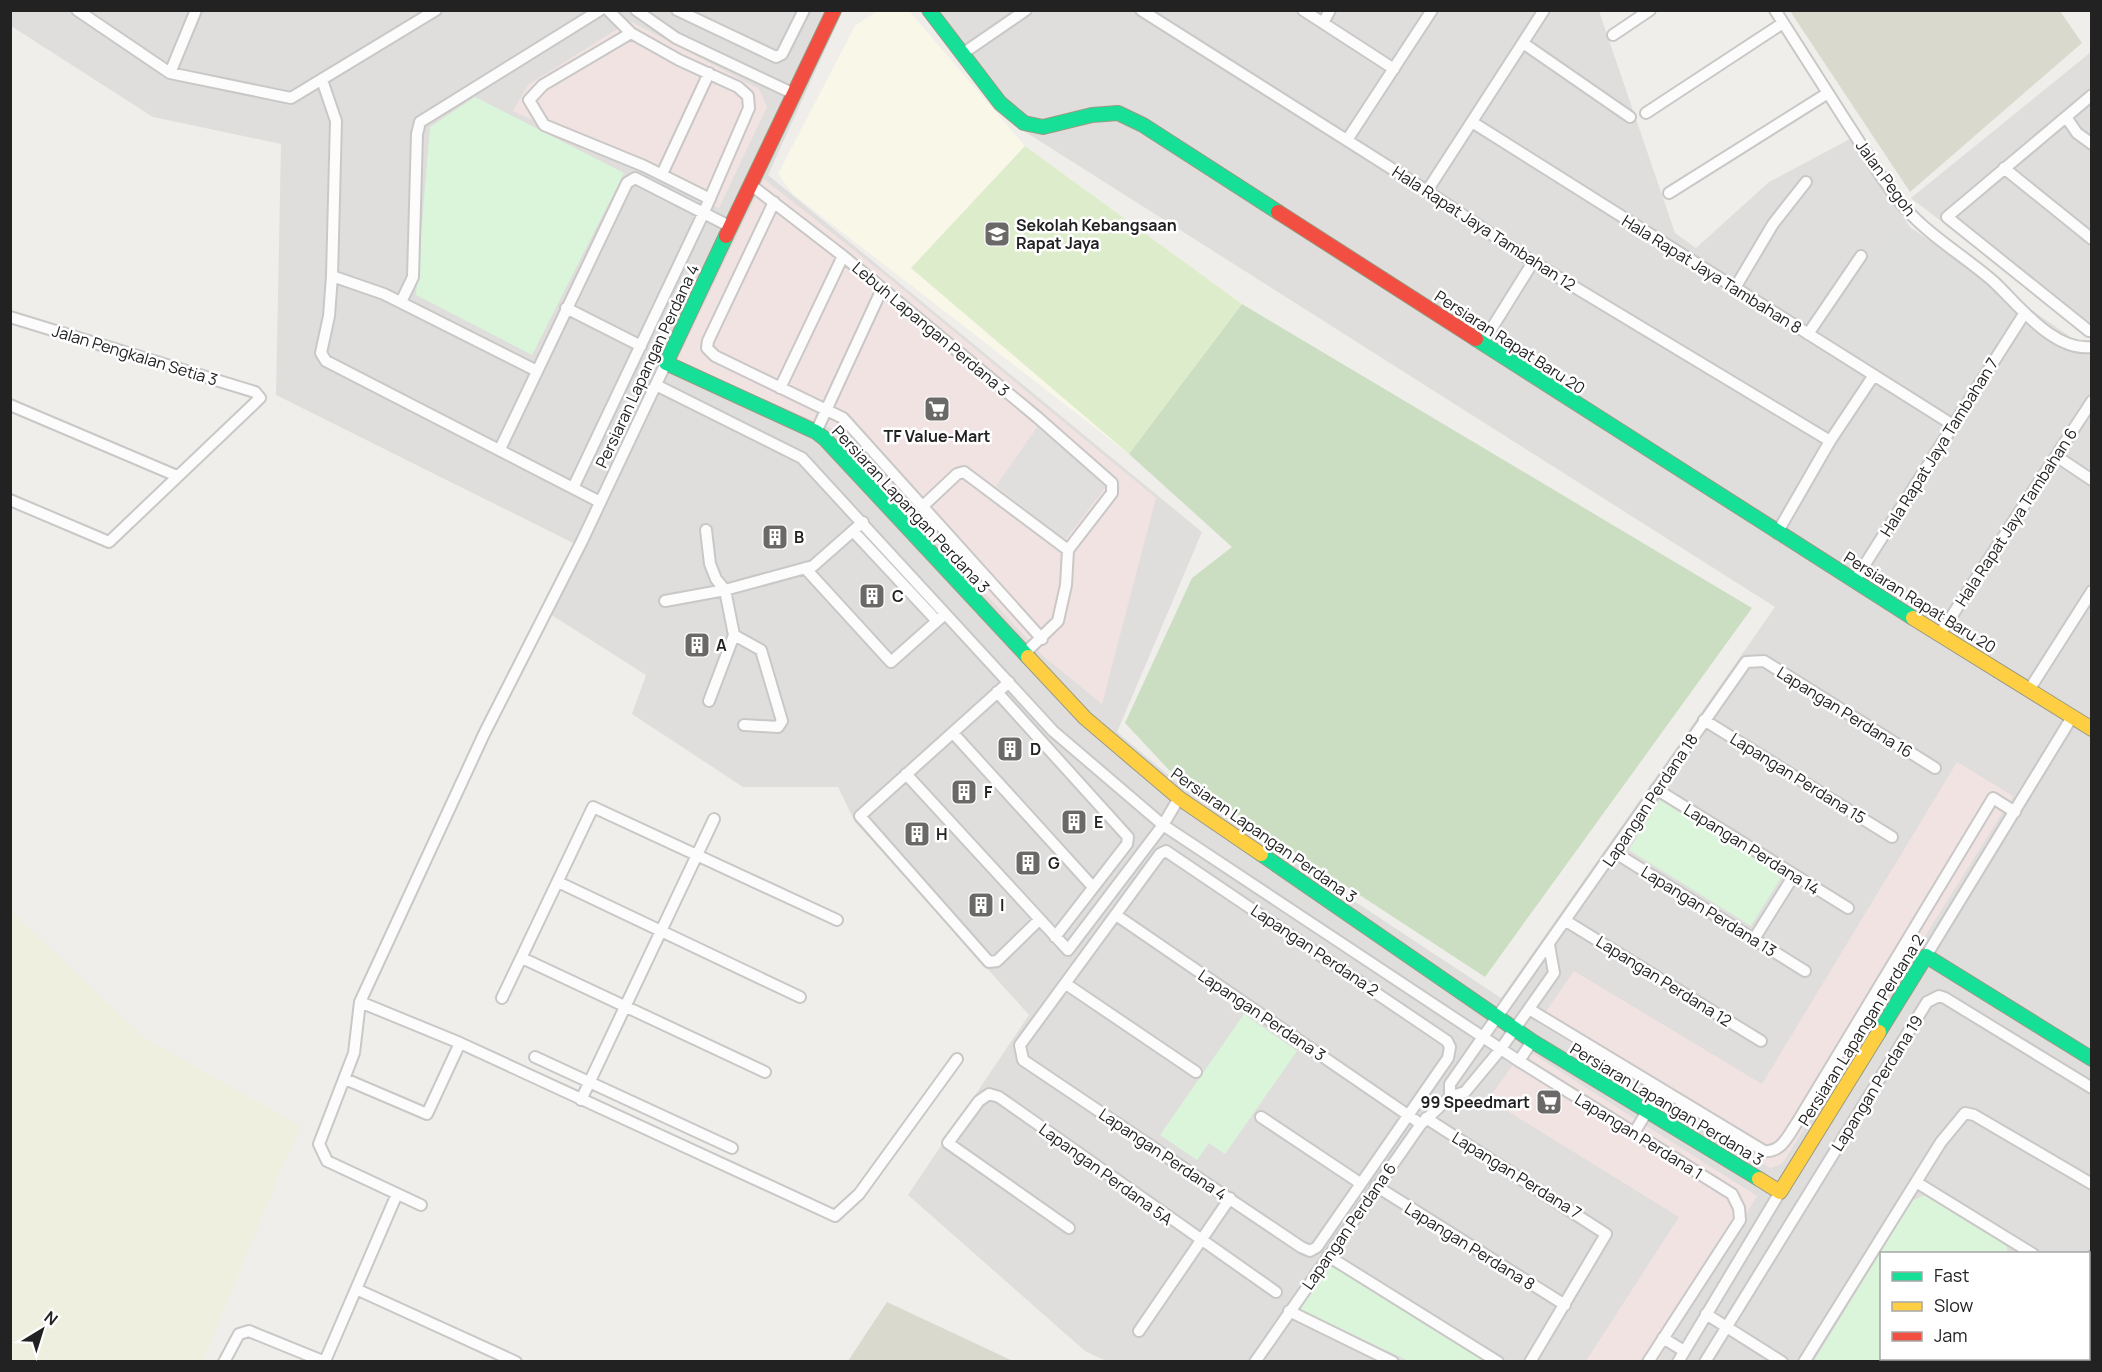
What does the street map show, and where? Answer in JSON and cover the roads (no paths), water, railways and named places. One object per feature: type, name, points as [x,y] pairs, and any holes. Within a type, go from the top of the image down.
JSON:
[{"type":"street","points":[[77,10],[170,73],[291,98],[433,11]]},
{"type":"street","points":[[170,73],[196,10]]},
{"type":"street","points":[[400,302],[413,277],[417,134],[420,122],[600,10]]},
{"type":"street","points":[[573,488],[710,200],[749,108],[748,96],[738,87],[631,33],[608,10]]},
{"type":"street","points":[[636,10],[676,38],[794,94]]},
{"type":"street","points":[[677,10],[776,57],[782,54],[804,10]]},
{"type":"street","name":"Persiaran Lapangan Perdana 4","points":[[421,1205],[327,1161],[319,1144],[354,1053],[360,1002],[484,734],[600,502],[834,10]]},
{"type":"street","name":"Persiaran Rapat Baru 20","points":[[929,10],[1000,103],[1024,123],[1043,127],[1092,115],[1118,113],[1143,125],[1777,533],[2091,729]]},
{"type":"street","points":[[962,54],[1026,10]]},
{"type":"street","name":"Hala Rapat Jaya Tambahan 12","points":[[1141,10],[1427,190],[1533,262],[1830,441]]},
{"type":"street","points":[[1303,10],[1394,69]]},
{"type":"street","points":[[1323,23],[1330,10]]},
{"type":"street","points":[[1347,140],[1432,10]]},
{"type":"street","points":[[1427,190],[1544,10]]},
{"type":"street","points":[[1613,35],[1650,10]]},
{"type":"street","name":"Jalan Pegoh","points":[[1775,10],[1877,169],[1905,208],[1993,281],[2024,314],[2068,344],[2091,347]]},
{"type":"street","points":[[1646,113],[1784,23]]},
{"type":"street","points":[[631,33],[543,85],[529,100],[544,125],[662,174],[710,200]]},
{"type":"street","points":[[1523,43],[1630,117]]},
{"type":"street","points":[[662,174],[710,73]]},
{"type":"street","points":[[322,80],[336,121],[332,276],[329,316],[321,353],[326,361],[600,502]]},
{"type":"street","points":[[1669,192],[1828,93]]},
{"type":"street","points":[[2089,331],[1971,239],[1947,217],[2091,95]]},
{"type":"street","points":[[2066,117],[2077,133],[2091,144]]},
{"type":"street","name":"Hala Rapat Jaya Tambahan 8","points":[[1472,122],[1953,425]]},
{"type":"street","points":[[2004,168],[2091,240]]},
{"type":"street","points":[[500,449],[566,308],[631,179],[635,178],[731,227]]},
{"type":"street","points":[[1735,288],[1773,224],[1806,182]]},
{"type":"street","name":"Lebuh Lapangan Perdana 3","points":[[751,185],[843,256],[1108,477],[1112,483],[1112,493],[1068,550]]},
{"type":"street","points":[[774,202],[708,341],[707,348],[715,356],[843,418],[1042,639]]},
{"type":"street","points":[[780,388],[843,256]]},
{"type":"street","points":[[1808,334],[1861,256]]},
{"type":"street","points":[[1482,344],[1533,262]]},
{"type":"street","points":[[332,276],[400,302],[537,371]]},
{"type":"street","points":[[816,432],[882,289]]},
{"type":"street","points":[[566,308],[641,346]]},
{"type":"street","name":"Hala Rapat Jaya Tambahan 7","points":[[1855,580],[2024,314]]},
{"type":"street","name":"Jalan Pengkalan Setia 3","points":[[10,317],[258,394],[259,401],[177,476]]},
{"type":"street","name":"Persiaran Lapangan Perdana 3","points":[[666,363],[816,432],[1085,718],[1179,798],[1532,1041],[1780,1192]]},
{"type":"street","points":[[1777,533],[1830,441],[1875,375]]},
{"type":"street","points":[[656,386],[802,458],[863,522],[941,617]]},
{"type":"street","name":"Hala Rapat Jaya Tambahan 6","points":[[1940,633],[2091,401]]},
{"type":"street","points":[[10,405],[177,476],[109,542],[10,500]]},
{"type":"street","points":[[2056,456],[2091,480]]},
{"type":"street","points":[[922,507],[957,474],[964,472],[1068,550],[1060,617],[1042,639],[1024,654]]},
{"type":"street","points":[[664,601],[725,590],[813,566],[863,522]]},
{"type":"street","points":[[706,530],[710,564],[716,579],[725,590],[734,635],[709,702]]},
{"type":"street","points":[[853,531],[1010,682],[1053,731],[1162,825]]},
{"type":"street","points":[[805,568],[891,662],[941,617]]},
{"type":"street","points":[[2029,690],[2089,599]]},
{"type":"street","points":[[734,635],[761,650],[782,721],[778,727],[744,725]]},
{"type":"street","name":"Lapangan Perdana 18","points":[[1484,1039],[1742,665],[1753,660]]},
{"type":"street","name":"Lapangan Perdana 16","points":[[1753,660],[1764,662],[1935,768]]},
{"type":"street","points":[[1010,682],[862,811],[860,819],[987,961],[992,963],[997,961],[1039,920]]},
{"type":"street","points":[[998,692],[1128,837],[1127,844],[1055,937]]},
{"type":"street","name":"Persiaran Lapangan Perdana 2","points":[[1678,1362],[2072,717]]},
{"type":"street","name":"Lapangan Perdana 15","points":[[1704,720],[1892,837]]},
{"type":"street","points":[[953,733],[1093,887]]},
{"type":"street","points":[[906,774],[1068,950],[1162,825],[1179,798]]},
{"type":"street","name":"Lapangan Perdana 14","points":[[1656,789],[1848,908]]},
{"type":"street","points":[[1529,1009],[1660,1090],[1771,1152],[1781,1146],[1798,1121],[1993,798],[2015,812]]},
{"type":"street","points":[[502,998],[593,807],[837,920]]},
{"type":"street","points":[[581,1100],[714,819]]},
{"type":"street","name":"Lapangan Perdana 1","points":[[1162,825],[1500,1050],[1732,1194],[1739,1208],[1740,1220],[1663,1338]]},
{"type":"street","name":"Lapangan Perdana 2","points":[[1116,915],[1160,854],[1166,851],[1447,1041],[1450,1047],[1448,1058],[1408,1115]]},
{"type":"street","name":"Lapangan Perdana 13","points":[[1614,852],[1805,971]]},
{"type":"street","points":[[1754,939],[1794,875]]},
{"type":"street","points":[[558,882],[800,997]]},
{"type":"street","points":[[1116,915],[1066,984],[1196,1072]]},
{"type":"street","name":"Lapangan Perdana 3","points":[[1116,915],[1408,1115],[1424,1121]]},
{"type":"street","name":"Lapangan Perdana 12","points":[[1566,921],[1761,1041]]},
{"type":"street","points":[[1515,1029],[1554,973],[1549,945]]},
{"type":"street","points":[[1926,956],[2091,1059]]},
{"type":"street","points":[[522,958],[624,1008],[765,1072]]},
{"type":"street","name":"Lapangan Perdana 4","points":[[1066,984],[1020,1045],[1023,1060],[1310,1251],[1317,1246],[1360,1184]]},
{"type":"street","name":"Lapangan Perdana 19","points":[[1727,1327],[1927,1002],[1933,998],[1945,998],[2091,1089]]},
{"type":"street","points":[[360,1002],[460,1042],[835,1216],[859,1194],[957,1059]]},
{"type":"street","name":"Lapangan Perdana 6","points":[[1255,1362],[1376,1186],[1424,1121],[1450,1097],[1465,1092],[1515,1029]]},
{"type":"street","name":"Lapangan Perdana 6","points":[[1450,1097],[1450,1084],[1484,1039]]},
{"type":"street","points":[[1519,1061],[1532,1041]]},
{"type":"street","points":[[345,1078],[427,1114],[460,1042]]},
{"type":"street","points":[[536,1057],[732,1148]]},
{"type":"street","points":[[1634,1133],[1660,1090]]},
{"type":"street","name":"Lapangan Perdana 5A","points":[[1069,1228],[948,1143],[979,1101],[989,1094],[999,1097],[1276,1292]]},
{"type":"street","points":[[1804,1362],[1941,1142],[1961,1115],[1969,1112],[2091,1184]]},
{"type":"street","points":[[1261,1117],[1360,1184],[1408,1115]]},
{"type":"street","name":"Lapangan Perdana 7","points":[[1424,1121],[1606,1234],[1565,1305]]},
{"type":"street","points":[[1916,1182],[2027,1252]]},
{"type":"street","name":"Lapangan Perdana 8","points":[[1376,1186],[1565,1305]]},
{"type":"street","points":[[224,1362],[239,1334],[249,1331],[325,1361],[397,1194]]},
{"type":"street","points":[[1139,1331],[1230,1198]]},
{"type":"street","points":[[1328,1256],[1497,1362]]},
{"type":"street","points":[[356,1289],[516,1362]]},
{"type":"street","points":[[1530,1362],[1565,1305]]},
{"type":"street","points":[[1289,1311],[1393,1362]]},
{"type":"street","points":[[1706,1314],[1782,1362]]},
{"type":"street","points":[[1705,1362],[1727,1327]]},
{"type":"street","points":[[1648,1362],[1663,1338],[1684,1351]]},
{"type":"place","name":"Sekolah Kebangsaan Rapat Jaya","points":[[997,234]]},
{"type":"place","name":"TF Value-Mart","points":[[937,409]]},
{"type":"place","name":"B","points":[[775,537]]},
{"type":"place","name":"C","points":[[872,596]]},
{"type":"place","name":"A","points":[[697,645]]},
{"type":"place","name":"D","points":[[1010,749]]},
{"type":"place","name":"F","points":[[964,792]]},
{"type":"place","name":"E","points":[[1074,822]]},
{"type":"place","name":"H","points":[[917,834]]},
{"type":"place","name":"G","points":[[1028,863]]},
{"type":"place","name":"I","points":[[981,905]]},
{"type":"place","name":"99 Speedmart","points":[[1549,1102]]}]
